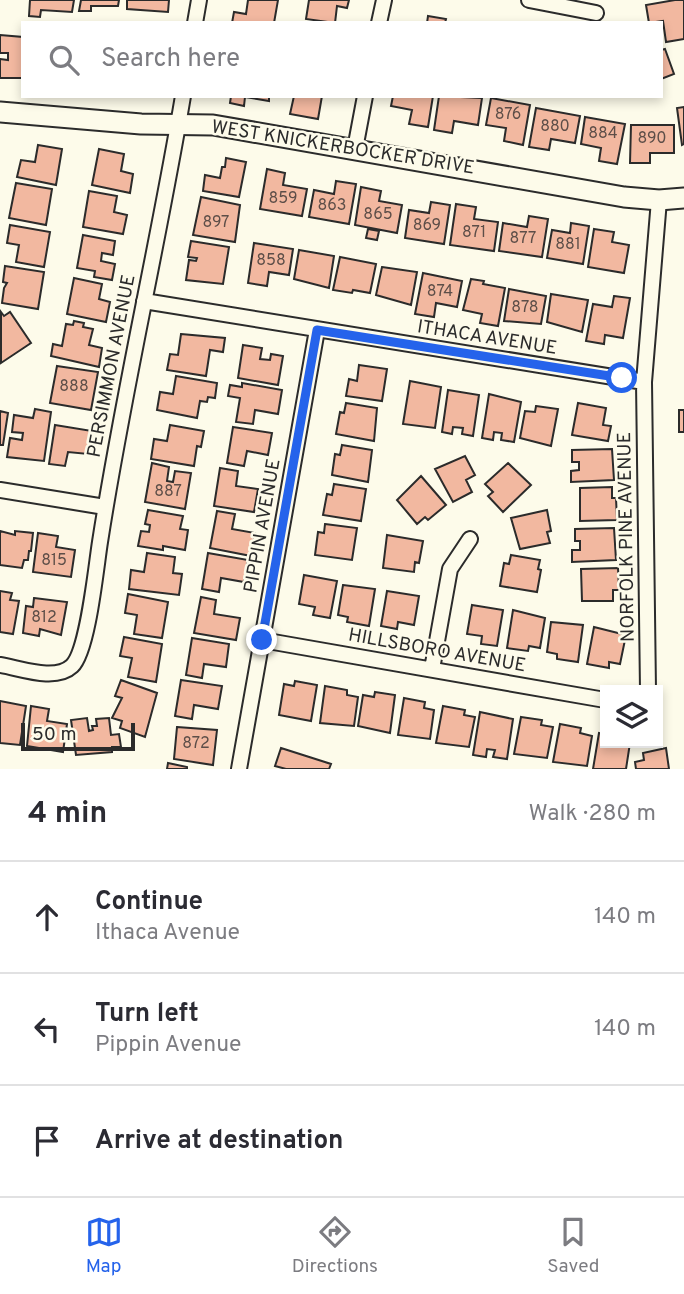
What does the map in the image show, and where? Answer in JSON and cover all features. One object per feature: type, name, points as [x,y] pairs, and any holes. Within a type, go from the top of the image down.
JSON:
[{"type":"street","points":[[195,21],[199,0]]},
{"type":"street","points":[[379,21],[384,0]]},
{"type":"street","points":[[529,0],[596,13]]},
{"type":"street","name":"PERSIMMON AVENUE","points":[[0,665],[52,674],[72,666],[83,643],[105,507],[183,98]]},
{"type":"street","points":[[355,149],[365,98]]},
{"type":"street","name":"WEST KNICKERBOCKER DRIVE","points":[[0,112],[141,124],[213,125],[624,197],[659,200],[684,198]]},
{"type":"street","points":[[644,382],[659,200]]},
{"type":"street","name":"ITHACA AVENUE","points":[[144,301],[644,382]]},
{"type":"street","name":"PIPPIN AVENUE","points":[[239,769],[317,330]]},
{"type":"street","name":"NORFOLK PINE AVENUE","points":[[644,382],[648,685]]},
{"type":"street","points":[[0,490],[105,507]]},
{"type":"street","points":[[432,669],[450,569],[470,539]]},
{"type":"street","name":"HILLSBORO AVENUE","points":[[262,640],[600,699]]},
{"type":"building","points":[[30,0],[74,0],[72,12],[41,10],[40,17],[29,16]]},
{"type":"building","points":[[81,0],[119,0],[118,6],[91,6],[91,11],[79,11]]},
{"type":"building","points":[[127,0],[169,0],[168,12],[127,9]]},
{"type":"building","points":[[248,0],[278,0],[274,21],[232,21],[234,12],[246,14]]},
{"type":"building","points":[[309,0],[349,0],[347,8],[337,6],[335,21],[306,19]]},
{"type":"building","points":[[684,0],[684,39],[666,42],[663,21],[649,21],[646,5]]},
{"type":"building","points":[[428,16],[446,19],[446,21],[427,21]]},
{"type":"building","points":[[0,35],[21,37],[21,78],[0,78],[0,59],[8,60],[8,53],[0,53]]},
{"type":"building","points":[[663,50],[674,74],[663,78]]},
{"type":"building","points":[[231,98],[245,98],[244,106],[230,103]]},
{"type":"building","points":[[294,98],[322,98],[318,119],[290,114]]},
{"type":"building","points":[[393,98],[433,98],[428,127],[409,124],[412,110],[391,106]]},
{"type":"building","points":[[439,98],[482,98],[478,125],[454,121],[452,133],[434,130]]},
{"type":"building","points":[[491,98],[530,105],[523,145],[504,141],[506,128],[486,125]]},
{"type":"building","points":[[684,107],[684,144],[682,145],[677,108]]},
{"type":"building","points":[[536,108],[580,116],[575,143],[551,139],[549,150],[529,147]]},
{"type":"building","points":[[585,117],[625,124],[617,164],[599,161],[601,148],[581,144]]},
{"type":"building","points":[[631,125],[674,125],[674,153],[650,153],[650,163],[630,163]]},
{"type":"building","points":[[38,145],[62,149],[56,185],[17,177],[21,160],[35,162]]},
{"type":"building","points":[[99,149],[124,154],[121,171],[133,174],[130,193],[92,185]]},
{"type":"building","points":[[226,158],[246,162],[239,197],[203,191],[205,175],[220,178]]},
{"type":"building","points":[[267,169],[285,173],[283,185],[307,189],[302,216],[260,209]]},
{"type":"building","points":[[336,181],[356,184],[349,224],[309,217],[314,190],[334,194]]},
{"type":"building","points":[[16,183],[52,189],[46,225],[9,218]]},
{"type":"building","points":[[361,187],[381,191],[379,201],[402,205],[397,233],[355,225]]},
{"type":"building","points":[[89,191],[117,196],[114,212],[127,215],[123,234],[83,227]]},
{"type":"building","points":[[201,197],[240,205],[235,242],[193,235]]},
{"type":"building","points":[[431,202],[450,205],[444,244],[405,238],[409,210],[429,213]]},
{"type":"building","points":[[456,204],[476,207],[474,219],[498,222],[494,251],[450,245]]},
{"type":"building","points":[[529,216],[548,219],[542,257],[499,251],[503,223],[527,227]]},
{"type":"building","points":[[571,223],[589,226],[583,264],[547,258],[552,230],[570,233]]},
{"type":"building","points":[[10,225],[50,232],[44,267],[16,262],[19,245],[7,243]]},
{"type":"building","points":[[368,229],[379,231],[377,240],[366,238]]},
{"type":"building","points":[[594,229],[614,232],[612,242],[629,245],[624,273],[588,267]]},
{"type":"building","points":[[83,235],[115,241],[113,255],[102,253],[101,261],[115,264],[112,280],[94,277],[95,271],[77,268]]},
{"type":"building","points":[[191,241],[229,247],[223,284],[186,280],[189,260],[196,261],[197,258],[188,257]]},
{"type":"building","points":[[254,243],[293,249],[289,275],[269,272],[267,286],[248,283]]},
{"type":"building","points":[[299,250],[334,256],[329,288],[294,279]]},
{"type":"building","points":[[340,257],[376,264],[370,293],[333,290]]},
{"type":"building","points":[[5,266],[44,272],[38,309],[2,303],[7,283],[3,282]]},
{"type":"building","points":[[382,267],[417,272],[411,305],[376,295]]},
{"type":"building","points":[[423,273],[462,281],[457,307],[436,303],[434,317],[415,314]]},
{"type":"building","points":[[74,278],[102,284],[99,299],[110,302],[106,322],[67,314]]},
{"type":"building","points":[[471,279],[505,288],[498,326],[480,323],[482,314],[463,310]]},
{"type":"building","points":[[509,289],[546,296],[541,324],[504,321]]},
{"type":"building","points":[[551,294],[588,300],[582,332],[547,322]]},
{"type":"building","points":[[614,296],[630,298],[623,338],[605,335],[604,344],[586,341],[593,304],[612,307]]},
{"type":"building","points":[[1,312],[4,316],[10,312],[31,343],[1,363]]},
{"type":"building","points":[[74,321],[93,329],[89,345],[102,348],[99,367],[51,356],[53,344],[62,346],[66,324],[73,325]]},
{"type":"building","points":[[181,334],[225,338],[223,352],[210,350],[206,376],[167,370],[170,354],[178,355]]},
{"type":"building","points":[[243,345],[262,348],[260,359],[270,360],[271,354],[283,356],[278,385],[238,378]]},
{"type":"building","points":[[359,365],[387,369],[382,401],[346,396],[349,379],[357,381]]},
{"type":"building","points":[[57,366],[98,372],[91,410],[50,403]]},
{"type":"building","points":[[176,376],[217,383],[215,398],[208,397],[207,402],[200,401],[197,418],[157,410],[160,392],[173,394]]},
{"type":"building","points":[[410,381],[441,387],[435,428],[403,424]]},
{"type":"building","points":[[242,383],[282,390],[278,414],[255,410],[253,424],[236,422],[240,398],[228,396],[230,385],[242,387]]},
{"type":"building","points":[[448,390],[479,395],[473,436],[462,434],[463,428],[453,427],[452,434],[442,432]]},
{"type":"building","points":[[489,394],[521,402],[514,442],[501,440],[502,433],[494,432],[493,440],[482,438]]},
{"type":"building","points":[[346,403],[377,408],[374,441],[336,434],[340,412],[344,413]]},
{"type":"building","points":[[578,403],[606,408],[603,425],[611,426],[608,441],[572,435]]},
{"type":"building","points":[[536,406],[558,409],[551,446],[520,438],[525,411],[535,412]]},
{"type":"building","points":[[35,409],[51,412],[44,461],[7,457],[10,438],[22,440],[23,433],[12,432],[14,415],[33,418]]},
{"type":"building","points":[[679,410],[684,410],[684,432],[679,432]]},
{"type":"building","points":[[0,411],[8,413],[3,445],[0,445]]},
{"type":"building","points":[[55,425],[92,431],[88,454],[68,452],[65,466],[49,464]]},
{"type":"building","points":[[170,425],[204,431],[201,447],[197,446],[194,466],[151,459],[154,439],[167,441]]},
{"type":"building","points":[[233,427],[272,433],[268,455],[247,451],[244,466],[227,463]]},
{"type":"building","points":[[342,445],[372,450],[368,482],[332,475],[335,454],[340,455]]},
{"type":"building","points":[[612,449],[614,480],[571,482],[571,471],[579,470],[579,462],[572,462],[572,450]]},
{"type":"building","points":[[465,456],[475,475],[466,480],[472,492],[453,502],[435,469]]},
{"type":"building","points":[[152,463],[169,467],[167,481],[173,482],[175,471],[191,473],[185,509],[145,502]]},
{"type":"building","points":[[508,463],[531,485],[503,512],[488,496],[493,492],[485,484]]},
{"type":"building","points":[[220,468],[238,471],[236,486],[258,489],[254,512],[214,506]]},
{"type":"building","points":[[421,476],[446,505],[428,520],[425,517],[417,524],[397,500]]},
{"type":"building","points":[[334,484],[366,489],[361,521],[323,515],[327,494],[332,495]]},
{"type":"building","points":[[612,487],[612,498],[616,498],[617,520],[580,521],[580,488]]},
{"type":"building","points":[[148,510],[183,516],[180,529],[188,530],[185,550],[163,546],[163,550],[138,546],[141,531],[149,532],[150,525],[145,524]]},
{"type":"building","points":[[547,510],[550,543],[520,549],[511,518]]},
{"type":"building","points":[[217,511],[235,514],[232,529],[255,533],[251,556],[210,548]]},
{"type":"building","points":[[325,524],[357,528],[352,560],[315,555],[318,532],[324,533]]},
{"type":"building","points":[[614,528],[616,560],[572,562],[572,550],[580,550],[580,541],[575,541],[575,529]]},
{"type":"building","points":[[0,531],[15,535],[15,531],[33,533],[31,551],[22,568],[0,565]]},
{"type":"building","points":[[38,533],[58,536],[56,547],[75,550],[71,577],[33,572]]},
{"type":"building","points":[[387,535],[423,541],[419,563],[415,562],[414,572],[383,568]]},
{"type":"building","points":[[147,553],[175,557],[173,573],[182,574],[179,595],[129,589],[131,570],[144,572]]},
{"type":"building","points":[[208,553],[248,560],[244,582],[221,578],[219,592],[202,589]]},
{"type":"building","points":[[511,555],[540,560],[537,592],[500,586],[504,563],[509,564]]},
{"type":"building","points":[[618,568],[619,590],[613,590],[613,601],[582,601],[581,569]]},
{"type":"building","points":[[304,575],[337,581],[330,618],[313,615],[315,607],[299,604]]},
{"type":"building","points":[[343,585],[375,589],[369,626],[347,622],[348,617],[338,615]]},
{"type":"building","points":[[0,591],[12,593],[10,600],[19,601],[13,634],[0,632]]},
{"type":"building","points":[[387,591],[419,596],[414,625],[398,622],[397,629],[381,626]]},
{"type":"building","points":[[128,594],[168,602],[162,638],[134,634],[137,615],[125,613]]},
{"type":"building","points":[[201,597],[216,600],[214,614],[240,618],[236,640],[194,633]]},
{"type":"building","points":[[34,598],[67,602],[61,635],[40,629],[39,636],[23,633],[26,606],[33,607]]},
{"type":"building","points":[[472,605],[503,610],[497,646],[481,644],[482,636],[467,634]]},
{"type":"building","points":[[513,610],[545,618],[540,648],[529,646],[528,651],[507,648]]},
{"type":"building","points":[[551,622],[583,625],[578,662],[557,659],[557,654],[547,652]]},
{"type":"building","points":[[594,627],[626,635],[620,664],[609,662],[609,668],[587,664]]},
{"type":"building","points":[[124,637],[162,644],[156,682],[128,677],[132,658],[120,656]]},
{"type":"building","points":[[192,638],[229,644],[226,667],[204,664],[202,678],[186,675]]},
{"type":"building","points":[[121,680],[157,693],[145,737],[120,728],[122,721],[112,718],[122,698],[115,696]]},
{"type":"building","points":[[181,680],[222,686],[218,709],[194,705],[192,719],[175,716]]},
{"type":"building","points":[[295,681],[317,685],[311,721],[279,715],[284,684],[294,686]]},
{"type":"building","points":[[325,686],[347,690],[347,695],[358,697],[354,726],[320,723]]},
{"type":"building","points":[[375,692],[395,695],[390,733],[358,726],[363,695],[374,697]]},
{"type":"building","points":[[404,698],[425,702],[424,708],[434,710],[430,739],[398,735]]},
{"type":"building","points":[[0,701],[26,706],[20,745],[0,743]]},
{"type":"building","points":[[31,706],[49,709],[47,721],[67,724],[63,752],[27,746]]},
{"type":"building","points":[[443,706],[465,710],[464,715],[475,717],[469,747],[436,743]]},
{"type":"building","points":[[480,712],[513,719],[507,759],[493,757],[495,750],[487,749],[486,757],[473,755]]},
{"type":"building","points":[[521,717],[542,720],[541,725],[553,727],[547,758],[514,754]]},
{"type":"building","points":[[87,718],[89,731],[93,730],[92,726],[97,726],[96,719],[109,718],[111,735],[119,734],[121,747],[112,747],[112,752],[76,755],[71,720]]},
{"type":"building","points":[[560,724],[581,728],[580,733],[592,736],[587,766],[553,762]]},
{"type":"building","points":[[177,727],[217,730],[213,765],[174,759]]},
{"type":"building","points":[[599,733],[600,748],[629,748],[626,769],[593,769]]},
{"type":"building","points":[[281,748],[331,764],[329,769],[286,769],[275,766]]},
{"type":"building","points":[[666,748],[669,769],[636,769],[635,762],[644,760],[643,753]]},
{"type":"building","points":[[168,763],[187,767],[187,769],[167,769]]},
{"type":"route","points":[[262,640],[317,330],[622,378]]}]
